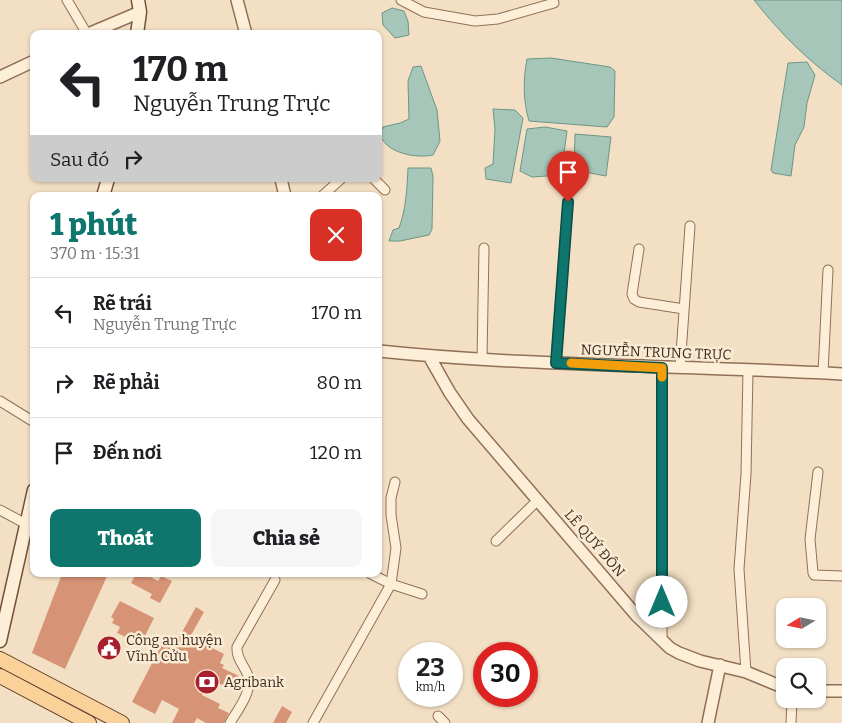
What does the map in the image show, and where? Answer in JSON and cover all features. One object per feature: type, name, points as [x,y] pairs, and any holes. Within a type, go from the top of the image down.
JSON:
[{"type":"main road","points":[[137,30],[139,6]]},
{"type":"main road","points":[[0,641],[30,507]]},
{"type":"main road","points":[[0,659],[117,722]]},
{"type":"main road","points":[[0,676],[88,723]]},
{"type":"street","points":[[67,0],[86,30]]},
{"type":"street","points":[[237,0],[245,30]]},
{"type":"street","points":[[401,0],[424,12],[481,22],[498,19],[554,2]]},
{"type":"street","points":[[95,30],[139,6]]},
{"type":"street","points":[[1,73],[30,62]]},
{"type":"street","points":[[326,192],[338,182]]},
{"type":"street","points":[[377,182],[385,190]]},
{"type":"street","points":[[556,363],[568,202]]},
{"type":"street","points":[[680,368],[690,226]]},
{"type":"street","points":[[482,359],[484,248]]},
{"type":"street","points":[[639,249],[632,294],[634,300],[684,309]]},
{"type":"street","points":[[823,373],[828,270]]},
{"type":"street","name":"NGUYỄN TRUNG TRỰC","points":[[382,351],[429,356],[556,363],[842,374]]},
{"type":"street","name":"LÊ QUÝ ĐÔN","points":[[429,356],[450,393],[468,419],[636,614],[662,641],[679,653],[746,672],[776,684]]},
{"type":"street","points":[[662,368],[662,641]]},
{"type":"street","points":[[746,672],[739,569],[746,474],[748,370]]},
{"type":"street","points":[[0,401],[30,420]]},
{"type":"street","points":[[818,472],[810,539],[813,573],[842,576]]},
{"type":"street","points":[[314,723],[391,584],[396,548],[391,515],[395,482]]},
{"type":"street","points":[[496,541],[538,500]]},
{"type":"street","points":[[0,510],[26,524]]},
{"type":"street","points":[[377,577],[391,584],[422,594]]},
{"type":"street","points":[[230,723],[248,691],[249,684],[249,677],[238,658],[237,647],[275,580]]},
{"type":"street","points":[[708,723],[720,665]]},
{"type":"street","points":[[826,690],[842,691]]},
{"type":"street","points":[[791,723],[792,708]]},
{"type":"street","points":[[438,716],[445,723]]},
{"type":"shaded area","points":[[754,0],[842,0],[842,85],[795,46]]},
{"type":"shaded area","points":[[392,8],[404,11],[408,21],[409,35],[395,38],[383,25],[382,13]]},
{"type":"shaded area","points":[[551,58],[610,67],[615,71],[614,117],[607,127],[529,121],[524,90],[527,59]]},
{"type":"shaded area","points":[[807,62],[815,75],[807,103],[804,127],[795,145],[791,176],[773,173],[771,170],[788,63]]},
{"type":"shaded area","points":[[421,66],[437,110],[440,141],[433,155],[409,155],[387,145],[382,139],[383,127],[409,119],[408,81],[413,67]]},
{"type":"shaded area","points":[[493,109],[515,110],[523,118],[511,183],[486,179],[485,168],[493,164],[495,129]]},
{"type":"shaded area","points":[[545,127],[567,131],[561,175],[532,177],[520,171],[527,129]]},
{"type":"shaded area","points":[[575,134],[611,137],[606,176],[574,170]]},
{"type":"shaded area","points":[[408,168],[431,168],[433,176],[432,229],[429,235],[400,241],[389,241],[393,230],[399,228],[403,214]]},
{"type":"building","points":[[61,577],[107,577],[65,669],[32,653]]},
{"type":"building","points":[[134,577],[151,577],[158,581],[160,577],[163,577],[172,581],[160,603],[150,598],[152,594],[131,583]]},
{"type":"building","points":[[120,601],[154,618],[145,636],[140,633],[138,636],[131,632],[128,638],[117,633],[120,627],[112,623],[114,619],[111,617]]},
{"type":"building","name":"Agribank","points":[[196,607],[204,612],[190,637],[224,654],[220,663],[224,665],[222,668],[239,676],[232,690],[210,679],[202,695],[220,704],[218,708],[229,713],[224,723],[206,723],[197,718],[194,723],[172,723],[179,709],[162,700],[155,714],[132,702],[166,636],[177,641]]},
{"type":"building","points":[[282,706],[292,712],[286,723],[273,723]]},
{"type":"slow traffic","points":[[571,363],[662,368],[662,377]]},
{"type":"place","name":"Công an huyện Vĩnh Cửu","points":[[109,648]]},
{"type":"place","name":"Agribank","points":[[207,682]]},
{"type":"route","points":[[568,202],[556,363],[662,368],[662,602]]}]
